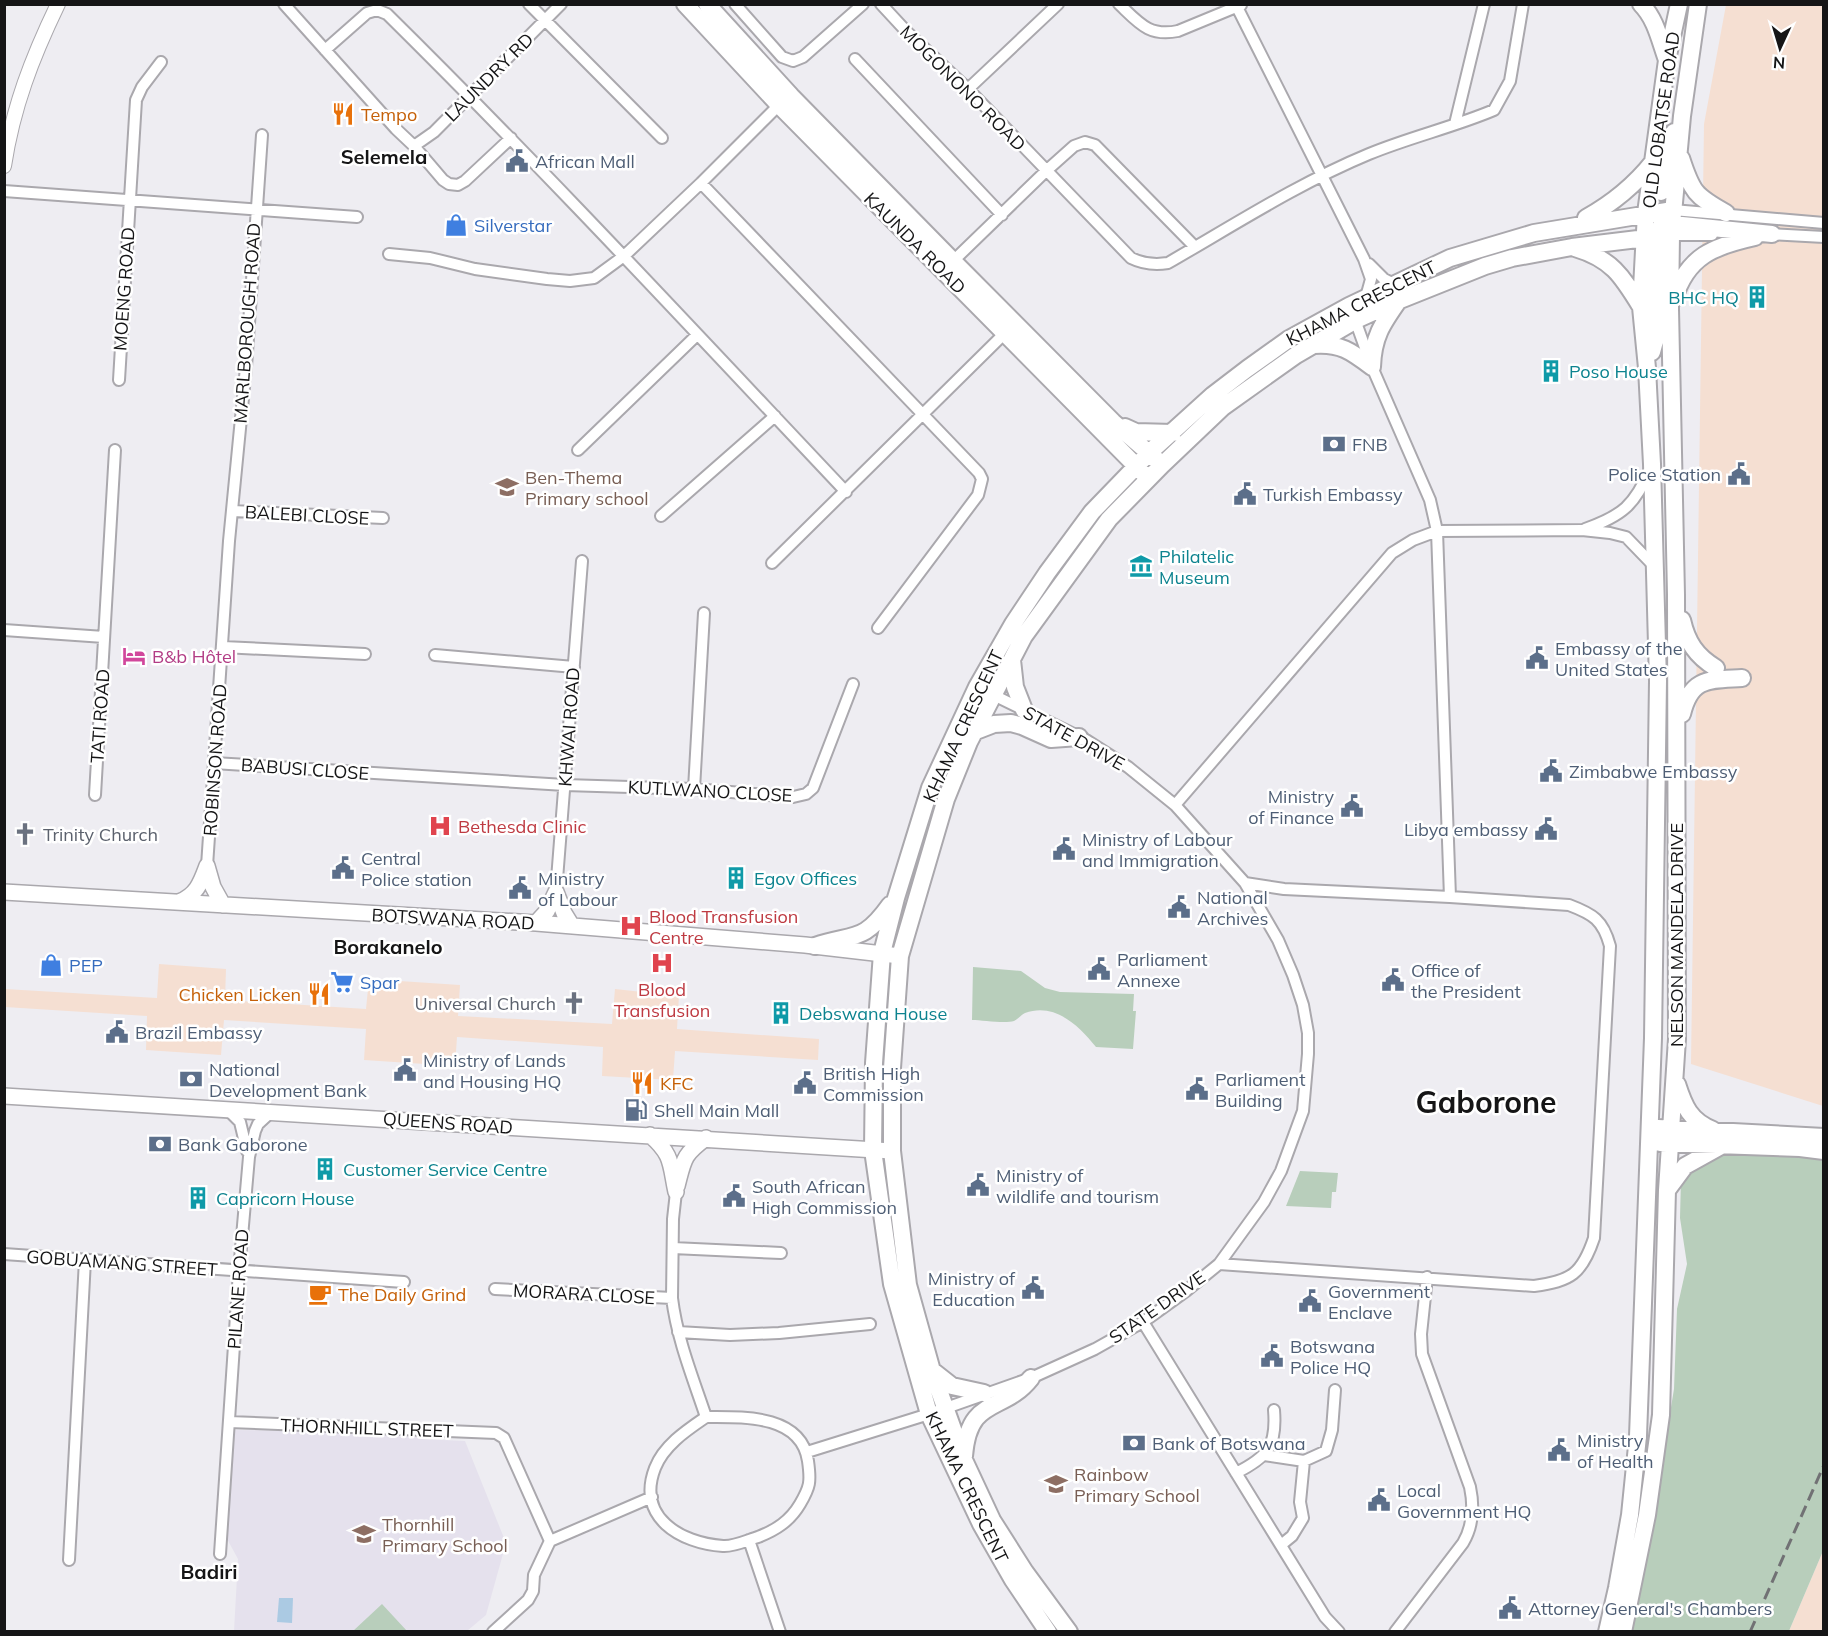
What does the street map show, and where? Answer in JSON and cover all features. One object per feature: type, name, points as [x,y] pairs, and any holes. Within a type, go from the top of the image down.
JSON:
[{"type":"main road","name":"KAUNDA ROAD","points":[[685,4],[779,105],[1010,328],[1162,465]]},
{"type":"main road","name":"KAUNDA ROAD","points":[[706,4],[948,266]]},
{"type":"main road","points":[[1641,4],[1650,13],[1667,60]]},
{"type":"main road","name":"OLD LOBATSE ROAD","points":[[1658,224],[1655,160],[1667,60],[1679,4]]},
{"type":"main road","name":"OLD LOBATSE ROAD","points":[[1658,224],[1680,154],[1682,116],[1698,4]]},
{"type":"main road","points":[[1647,368],[1655,341],[1658,224],[1671,138],[1682,116]]},
{"type":"main road","points":[[1680,154],[1689,184],[1704,201],[1726,213]]},
{"type":"main road","points":[[1575,224],[1622,195],[1638,181],[1655,160]]},
{"type":"main road","name":"KHAMA CRESCENT","points":[[1070,1632],[1019,1563],[992,1520],[964,1460],[937,1411],[932,1371],[908,1285],[892,1151],[892,1068],[900,956],[946,799],[976,730],[1024,636],[1143,472],[1150,452],[1213,395],[1289,339],[1397,292],[1450,258],[1488,245],[1575,224],[1658,224]]},
{"type":"main road","points":[[1521,237],[1543,239],[1658,224],[1765,235]]},
{"type":"main road","name":"KHAMA CRESCENT","points":[[1048,1632],[1013,1581],[981,1524],[937,1411],[892,1284],[873,1150],[874,1063],[882,953],[896,898],[930,788],[977,687],[1013,624],[1092,512],[1143,472],[1162,465],[1223,407],[1311,345],[1352,313],[1366,297],[1397,292],[1512,258],[1572,247],[1658,224]]},
{"type":"main road","name":"NELSON MANDELA DRIVE","points":[[1606,1632],[1617,1588],[1628,1525],[1641,1396],[1653,1026],[1658,681],[1652,464],[1641,307],[1658,224]]},
{"type":"main road","name":"NELSON MANDELA DRIVE","points":[[1623,1632],[1647,1515],[1661,1415],[1667,1190],[1677,1039],[1676,595],[1670,309],[1658,224]]},
{"type":"main road","points":[[1670,309],[1679,284],[1698,259],[1710,249],[1725,243],[1765,235]]},
{"type":"main road","points":[[1572,247],[1591,252],[1616,269],[1641,307]]},
{"type":"main road","points":[[1372,367],[1372,350],[1376,335],[1397,292]]},
{"type":"main road","name":"KAUNDA ROAD","points":[[1010,328],[1143,472]]},
{"type":"main road","points":[[1311,345],[1340,346],[1355,353],[1372,367]]},
{"type":"main road","points":[[1113,422],[1136,432],[1173,433]]},
{"type":"main road","points":[[1092,512],[1115,476],[1116,460],[1111,440]]},
{"type":"main road","points":[[1676,595],[1689,643],[1703,660],[1716,668]]},
{"type":"main road","points":[[1012,659],[1015,687],[1024,710]]},
{"type":"main road","points":[[1677,741],[1686,700],[1693,689],[1701,682],[1708,680],[1742,678]]},
{"type":"main road","points":[[976,730],[994,724],[1011,723],[1051,739],[1079,737]]},
{"type":"main road","points":[[179,902],[197,890],[207,866]]},
{"type":"main road","points":[[207,866],[213,887],[223,905]]},
{"type":"main road","name":"BOTSWANA ROAD","points":[[4,892],[536,923],[815,946],[900,956]]},
{"type":"main road","points":[[536,923],[548,911],[556,892]]},
{"type":"main road","points":[[556,892],[572,926]]},
{"type":"main road","points":[[815,946],[859,935],[872,928],[896,898]]},
{"type":"main road","points":[[1675,1077],[1683,1102],[1692,1116],[1700,1125],[1719,1138],[1824,1151]]},
{"type":"main road","name":"QUEENS ROAD","points":[[4,1096],[892,1151]]},
{"type":"main road","points":[[650,1135],[662,1145],[668,1155],[676,1192]]},
{"type":"main road","points":[[1648,1135],[1719,1138],[1824,1137]]},
{"type":"main road","points":[[676,1192],[684,1157],[706,1138]]},
{"type":"main road","points":[[1667,1190],[1686,1166],[1719,1138]]},
{"type":"main road","points":[[932,1371],[952,1386],[984,1393]]},
{"type":"main road","points":[[964,1460],[967,1434],[979,1413],[1024,1388],[1031,1378]]},
{"type":"street","points":[[5,158],[23,84],[58,4]]},
{"type":"street","points":[[284,4],[414,146],[442,180],[458,185],[465,181],[511,138]]},
{"type":"street","points":[[529,4],[662,138]]},
{"type":"street","name":"LAUNDRY RD","points":[[414,146],[434,132],[561,4]]},
{"type":"street","points":[[735,4],[782,57],[793,61],[803,57],[863,4]]},
{"type":"street","name":"MOGONONO ROAD","points":[[881,4],[1136,260],[1157,265],[1168,263],[1323,176],[1371,153],[1494,110],[1510,81],[1523,4]]},
{"type":"street","points":[[968,89],[1058,4]]},
{"type":"street","points":[[1119,4],[1144,27],[1160,33],[1178,31],[1239,6],[1285,104],[1364,259],[1371,279],[1366,297]]},
{"type":"street","points":[[1455,124],[1484,4]]},
{"type":"street","points":[[325,50],[367,13],[377,10],[387,14],[511,138],[846,492]]},
{"type":"street","points":[[855,60],[1002,215]]},
{"type":"street","name":"MOENG ROAD","points":[[119,380],[136,100],[142,87],[161,62]]},
{"type":"street","points":[[389,254],[429,258],[507,274],[570,281],[594,278],[624,256],[779,105]]},
{"type":"street","name":"MARLBOROUGH ROAD","points":[[232,511],[246,367],[262,135]]},
{"type":"street","points":[[948,266],[1046,171],[1074,146],[1085,142],[1091,143],[1195,247]]},
{"type":"street","points":[[701,183],[979,472],[982,479],[978,495],[878,628]]},
{"type":"street","points":[[4,191],[357,217]]},
{"type":"street","points":[[1658,224],[1726,213],[1824,223]]},
{"type":"street","points":[[1765,235],[1824,237]]},
{"type":"street","points":[[1364,259],[1397,292]]},
{"type":"street","points":[[1352,313],[1372,367],[1430,500],[1437,531],[1450,897]]},
{"type":"street","points":[[772,563],[1010,328]]},
{"type":"street","points":[[578,450],[698,335]]},
{"type":"street","points":[[661,516],[775,416]]},
{"type":"street","name":"TATI ROAD","points":[[95,795],[115,450]]},
{"type":"street","points":[[1582,530],[1605,522],[1627,507],[1640,492],[1652,464]]},
{"type":"street","name":"BALEBI CLOSE","points":[[232,511],[383,518]]},
{"type":"street","name":"ROBINSON ROAD","points":[[207,866],[232,511]]},
{"type":"street","points":[[1175,805],[1392,553],[1413,540],[1437,531],[1582,530],[1610,533],[1631,540],[1654,566]]},
{"type":"street","name":"KHWAI ROAD","points":[[556,892],[582,561]]},
{"type":"street","points":[[694,789],[704,613]]},
{"type":"street","points":[[4,630],[104,637]]},
{"type":"street","points":[[223,647],[365,654]]},
{"type":"street","points":[[435,655],[574,667]]},
{"type":"street","name":"KUTLWANO CLOSE","points":[[565,785],[694,789],[793,798],[806,794],[813,788],[818,777],[853,684]]},
{"type":"street","name":"STATE DRIVE","points":[[807,1452],[937,1411],[1031,1378],[1095,1349],[1143,1322],[1219,1264],[1264,1202],[1281,1172],[1295,1137],[1302,1111],[1307,1078],[1308,1033],[1299,993],[1278,940],[1245,883],[1175,805],[1128,767],[1079,737],[977,687]]},
{"type":"street","name":"BABUSI CLOSE","points":[[214,764],[565,785]]},
{"type":"street","points":[[1219,1264],[1534,1286],[1552,1283],[1575,1274],[1588,1256],[1594,1238],[1610,946],[1605,929],[1598,919],[1569,905],[1284,889],[1245,883]]},
{"type":"street","points":[[227,1109],[237,1118],[243,1129],[249,1157]]},
{"type":"street","points":[[249,1157],[258,1124],[271,1112]]},
{"type":"street","name":"PILANE ROAD","points":[[220,1554],[249,1157]]},
{"type":"street","points":[[676,1192],[673,1219],[672,1298],[678,1332],[706,1417]]},
{"type":"street","points":[[673,1248],[781,1253]]},
{"type":"street","name":"GOBUAMANG STREET","points":[[4,1254],[404,1282]]},
{"type":"street","points":[[69,1560],[84,1260]]},
{"type":"street","points":[[1395,1632],[1463,1543],[1471,1527],[1470,1487],[1422,1354],[1421,1335],[1427,1277]]},
{"type":"street","name":"MORARA CLOSE","points":[[495,1289],[672,1298]]},
{"type":"street","points":[[1143,1322],[1325,1617],[1339,1632]]},
{"type":"street","points":[[678,1332],[730,1335],[769,1334],[870,1324]]},
{"type":"street","points":[[1264,1455],[1304,1461],[1326,1451],[1332,1430],[1335,1390]]},
{"type":"street","points":[[1236,1473],[1260,1460],[1271,1447],[1275,1425],[1274,1410]]},
{"type":"street","points":[[706,1417],[745,1417],[775,1423],[796,1436],[807,1452],[810,1488],[794,1515],[774,1531],[724,1546],[679,1535],[660,1520],[652,1497],[656,1467],[677,1437],[706,1417]]},
{"type":"street","name":"THORNHILL STREET","points":[[230,1422],[496,1433],[504,1438],[550,1541]]},
{"type":"street","points":[[1281,1545],[1292,1536],[1303,1518],[1300,1502],[1304,1461]]},
{"type":"street","points":[[493,1632],[528,1600],[533,1591],[534,1575],[550,1541],[652,1497]]},
{"type":"street","points":[[749,1540],[780,1632]]},
{"type":"shaded area","points":[[1726,5],[1823,5],[1823,1106],[1691,1064],[1704,124]]},
{"type":"shaded area","points":[[159,964],[226,969],[225,1000],[366,1009],[369,979],[460,985],[458,1016],[612,1024],[615,989],[679,996],[677,1029],[819,1039],[818,1060],[675,1051],[673,1080],[602,1076],[603,1047],[457,1037],[455,1066],[364,1060],[366,1029],[224,1020],[221,1055],[146,1050],[147,1016],[5,1007],[5,989],[157,998]]},
{"type":"shaded area","name":"Thornhill Primary School","points":[[415,1426],[420,1439],[465,1441],[506,1543],[486,1615],[467,1631],[234,1631],[238,1559],[220,1526],[226,1430],[354,1431]]},
{"type":"shaded area","points":[[1823,1551],[1823,1631],[1789,1631]]},
{"type":"green space","points":[[973,967],[1021,971],[1045,988],[1060,992],[1134,994],[1133,1011],[1136,1011],[1133,1049],[1096,1047],[1074,1024],[1056,1013],[1046,1011],[1036,1010],[1025,1013],[1010,1022],[972,1020]]},
{"type":"green space","points":[[1716,1153],[1823,1154],[1823,1551],[1789,1631],[1629,1632],[1646,1559],[1674,1389],[1677,1309],[1687,1264],[1680,1218],[1681,1178]]},
{"type":"green space","points":[[1300,1171],[1338,1173],[1336,1192],[1332,1192],[1331,1208],[1286,1206]]},
{"type":"green space","points":[[382,1604],[407,1631],[353,1631]]},
{"type":"water","points":[[279,1598],[293,1598],[292,1623],[277,1622]]},
{"type":"railway","points":[[1750,1632],[1824,1465]]},
{"type":"place","name":"Tempo","points":[[343,114]]},
{"type":"place","name":"African Mall","points":[[517,161]]},
{"type":"place","name":"Silverstar","points":[[456,225]]},
{"type":"place","name":"BHC HQ","points":[[1757,297]]},
{"type":"place","name":"Poso House","points":[[1551,371]]},
{"type":"place","name":"FNB","points":[[1334,444]]},
{"type":"place","name":"Police Station","points":[[1739,474]]},
{"type":"place","name":"Ben-Thema Primary school","points":[[507,487]]},
{"type":"place","name":"Turkish Embassy","points":[[1245,494]]},
{"type":"place","name":"Philatelic Museum","points":[[1141,566]]},
{"type":"place","name":"B&b Hôtel","points":[[134,656]]},
{"type":"place","name":"Embassy of the United States","points":[[1537,658]]},
{"type":"place","name":"Zimbabwe Embassy","points":[[1551,771]]},
{"type":"place","name":"Ministry of Finance","points":[[1352,806]]},
{"type":"place","name":"Bethesda Clinic","points":[[440,826]]},
{"type":"place","name":"Libya embassy","points":[[1546,829]]},
{"type":"place","name":"Trinity Church","points":[[25,834]]},
{"type":"place","name":"Ministry of Labour and Immigration","points":[[1064,849]]},
{"type":"place","name":"Central Police station","points":[[343,868]]},
{"type":"place","name":"Egov Offices","points":[[736,878]]},
{"type":"place","name":"Ministry of Labour","points":[[520,888]]},
{"type":"place","name":"National Archives","points":[[1179,907]]},
{"type":"place","name":"Blood Transfusion Centre","points":[[631,926]]},
{"type":"place","name":"Blood Transfusion","points":[[662,963]]},
{"type":"place","name":"PEP","points":[[51,965]]},
{"type":"place","name":"Parliament Annexe","points":[[1099,969]]},
{"type":"place","name":"Office of the President","points":[[1393,980]]},
{"type":"place","name":"Spar","points":[[342,982]]},
{"type":"place","name":"Chicken Licken","points":[[319,994]]},
{"type":"place","name":"Universal Church","points":[[574,1003]]},
{"type":"place","name":"Debswana House","points":[[781,1013]]},
{"type":"place","name":"Brazil Embassy","points":[[117,1032]]},
{"type":"place","name":"Ministry of Lands and Housing HQ","points":[[405,1070]]},
{"type":"place","name":"National Development Bank","points":[[191,1079]]},
{"type":"place","name":"KFC","points":[[642,1083]]},
{"type":"place","name":"British High Commission","points":[[805,1083]]},
{"type":"place","name":"Parliament Building","points":[[1197,1089]]},
{"type":"place","name":"Shell Main Mall","points":[[636,1110]]},
{"type":"place","name":"Bank Gaborone","points":[[160,1144]]},
{"type":"place","name":"Customer Service Centre","points":[[325,1169]]},
{"type":"place","name":"Ministry of wildlife and tourism","points":[[978,1185]]},
{"type":"place","name":"South African High Commission","points":[[734,1196]]},
{"type":"place","name":"Capricorn House","points":[[198,1198]]},
{"type":"place","name":"Ministry of Education","points":[[1033,1288]]},
{"type":"place","name":"The Daily Grind","points":[[320,1294]]},
{"type":"place","name":"Government Enclave","points":[[1310,1301]]},
{"type":"place","name":"Botswana Police HQ","points":[[1272,1356]]},
{"type":"place","name":"Bank of Botswana","points":[[1134,1443]]},
{"type":"place","name":"Ministry of Health","points":[[1559,1450]]},
{"type":"place","name":"Rainbow Primary School","points":[[1056,1484]]},
{"type":"place","name":"Local Government HQ","points":[[1379,1500]]},
{"type":"place","name":"Thornhill Primary School","points":[[364,1534]]},
{"type":"place","name":"Attorney General's Chambers","points":[[1510,1608]]},
{"type":"district","name":"Selemela","points":[[384,156]]},
{"type":"district","name":"Borakanelo","points":[[388,946]]},
{"type":"district","name":"Gaborone","points":[[1486,1102]]},
{"type":"district","name":"Badiri","points":[[209,1571]]}]
